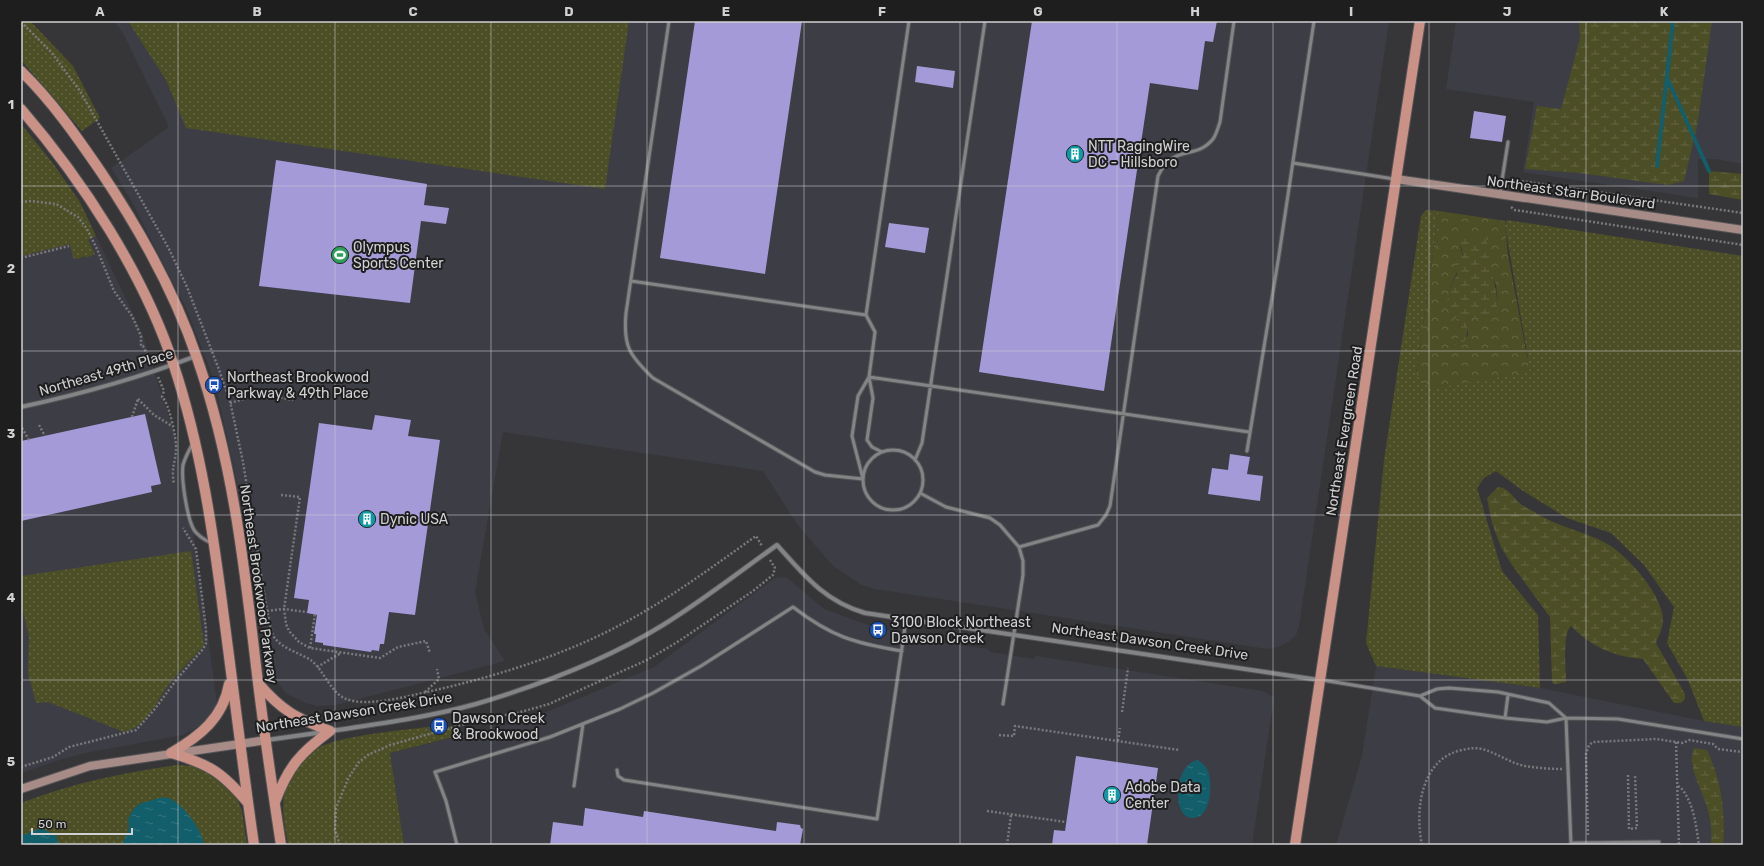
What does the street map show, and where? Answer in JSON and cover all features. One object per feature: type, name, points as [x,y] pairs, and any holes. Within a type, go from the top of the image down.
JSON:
[{"type":"main road","name":"Northeast Evergreen Road","points":[[1295,845],[1420,21]]},
{"type":"main road","name":"Northeast Brookwood Parkway","points":[[21,71],[46,98],[84,146],[136,227],[168,288],[196,356],[209,397],[230,480],[242,549],[258,683],[281,845]]},
{"type":"main road","points":[[21,109],[86,192],[97,210],[138,283],[174,365],[195,440],[205,484],[254,845]]},
{"type":"main road","points":[[171,753],[195,738],[216,716],[227,695],[231,674]]},
{"type":"main road","points":[[258,683],[284,710],[299,720],[330,731]]},
{"type":"main road","points":[[275,804],[285,779],[298,758],[307,748],[330,731]]},
{"type":"main road","points":[[171,753],[200,761],[210,766],[224,776],[248,803]]},
{"type":"street","name":"Northeast Starr Boulevard","points":[[1396,179],[1743,230]]},
{"type":"street","name":"Northeast 49th Place","points":[[21,407],[74,395],[155,372],[196,356]]},
{"type":"street","name":"Northeast Dawson Creek Drive","points":[[21,789],[90,766],[400,720],[476,704],[559,675],[609,653],[662,626],[707,596],[777,545],[818,589],[834,600],[865,613],[1320,680]]},
{"type":"lane","points":[[669,21],[626,313],[625,339],[638,363],[653,378],[815,472],[825,475],[863,479]]},
{"type":"lane","points":[[882,452],[872,447],[867,440],[872,398],[869,377],[875,332],[866,315],[909,21]]},
{"type":"lane","points":[[915,460],[922,443],[985,21]]},
{"type":"lane","points":[[1019,547],[1098,525],[1106,515],[1110,506],[1125,414],[1158,176],[1162,167],[1171,158],[1202,148],[1214,138],[1220,122],[1234,21]]},
{"type":"lane","points":[[1247,451],[1314,21]]},
{"type":"lane","points":[[1500,195],[1508,142]]},
{"type":"lane","points":[[1293,163],[1396,179]]},
{"type":"lane","points":[[631,281],[866,315]]},
{"type":"lane","points":[[863,479],[866,468],[873,458],[882,452],[894,450],[905,453],[915,460],[921,470],[923,482],[920,493],[913,502],[903,508],[892,510],[880,508],[871,501],[865,491],[852,436],[858,396],[869,377]]},
{"type":"lane","points":[[869,377],[1249,432]]},
{"type":"lane","points":[[195,440],[186,455],[183,466],[183,479],[191,524],[195,531],[214,545]]},
{"type":"lane","points":[[920,493],[946,507],[990,518],[1008,533],[1019,547],[1023,561],[1023,575],[1003,704]]},
{"type":"lane","points":[[457,845],[446,801],[435,772],[550,737],[653,693],[701,666],[793,607],[826,630],[842,638],[861,644],[902,651]]},
{"type":"lane","points":[[617,770],[618,776],[624,780],[877,819],[906,620]]},
{"type":"lane","points":[[1320,680],[1420,696],[1435,708],[1505,718],[1547,722],[1566,718],[1618,719],[1743,739]]},
{"type":"lane","points":[[1420,696],[1437,689],[1449,688],[1508,695],[1549,703],[1566,718],[1571,844],[1659,842]]},
{"type":"lane","points":[[1505,718],[1508,695]]},
{"type":"lane","points":[[574,786],[583,724]]},
{"type":"path","points":[[21,22],[51,52],[80,91],[169,249],[218,367],[230,403],[243,462],[267,611],[272,633],[277,641],[317,666],[341,696],[353,701],[396,699],[481,679],[544,658],[620,626],[690,582],[756,536]]},
{"type":"path","points":[[1521,181],[1743,214]]},
{"type":"path","points":[[21,202],[31,201],[56,204],[78,217],[87,229],[97,249],[114,291],[132,316],[141,336],[141,346],[143,346]]},
{"type":"path","points":[[1515,210],[1743,244]]},
{"type":"path","points":[[21,258],[69,246]]},
{"type":"path","points":[[164,391],[162,396],[166,403],[177,449],[172,464],[174,486]]},
{"type":"path","points":[[230,403],[261,394],[293,400]]},
{"type":"path","points":[[132,417],[138,399],[149,410],[172,426]]},
{"type":"path","points":[[38,425],[46,436]]},
{"type":"path","points":[[22,428],[28,440]]},
{"type":"path","points":[[281,495],[300,497],[284,609],[286,624],[289,631],[299,642],[310,648],[380,658],[398,647],[426,641],[430,653]]},
{"type":"path","points":[[21,767],[53,757],[69,747],[136,730],[154,710],[177,679],[204,649],[206,643],[206,629],[196,549],[187,537],[182,524]]},
{"type":"path","points":[[340,845],[335,830],[336,808],[348,779],[358,763],[376,750],[497,715],[510,715],[549,704],[647,660],[679,641],[753,591],[773,575],[775,568]]},
{"type":"path","points":[[267,611],[284,609],[307,612]]},
{"type":"path","points":[[310,648],[315,614]]},
{"type":"path","points":[[317,666],[342,653]]},
{"type":"path","points":[[1122,712],[1128,668]]},
{"type":"path","points":[[425,692],[439,679],[437,669]]},
{"type":"path","points":[[999,735],[1014,736],[1015,726],[1179,750]]},
{"type":"path","points":[[1118,741],[1120,728]]},
{"type":"path","points":[[1588,836],[1586,754],[1589,745],[1599,740],[1656,739],[1683,743],[1690,740],[1713,744],[1718,748],[1743,752]]},
{"type":"path","points":[[1676,742],[1679,845]]},
{"type":"path","points":[[1422,845],[1419,833],[1422,794],[1432,770],[1440,761],[1452,753],[1467,749],[1482,749],[1525,766],[1562,769]]},
{"type":"path","points":[[1628,775],[1629,829],[1633,829]]},
{"type":"path","points":[[1633,829],[1637,828],[1635,775]]},
{"type":"path","points":[[1678,786],[1682,788],[1689,802],[1696,823],[1699,845]]},
{"type":"path","points":[[987,812],[1066,822]]},
{"type":"path","points":[[1007,845],[1011,815]]},
{"type":"path","points":[[1633,829],[1633,836]]},
{"type":"shaded area","points":[[114,21],[1389,21],[1299,626],[1296,635],[1290,641],[1278,647],[1268,649],[875,589],[862,585],[833,566],[797,524],[763,471],[503,432],[475,592],[484,629],[505,661],[336,705],[317,706],[303,702],[285,693],[272,674],[268,661],[250,541],[215,383],[187,310],[131,200],[111,168],[169,127],[123,33]]},
{"type":"shaded area","points":[[1456,21],[1743,21],[1743,164],[1716,159],[1698,159],[1698,198],[1523,172],[1534,102],[1446,89]]},
{"type":"shaded area","points":[[21,124],[52,162],[80,202],[142,333],[176,439],[182,466],[193,530],[217,703],[208,718],[199,726],[183,735],[85,753],[21,773]]},
{"type":"shaded area","points":[[786,577],[824,609],[862,623],[923,640],[988,649],[991,652],[1033,659],[1036,656],[1262,691],[1274,697],[1252,845],[404,845],[390,753],[530,719],[654,667],[775,578]]},
{"type":"shaded area","points":[[1376,666],[1540,688],[1704,721],[1743,727],[1743,845],[1336,845],[1362,756]]},
{"type":"green space","points":[[21,21],[30,21],[73,66],[100,118],[82,131],[21,60]]},
{"type":"green space","points":[[128,21],[629,21],[605,189],[186,128],[166,80]]},
{"type":"green space","points":[[1579,21],[1712,21],[1697,127],[1684,181],[1668,185],[1579,173],[1525,169],[1537,106],[1561,109],[1580,38]]},
{"type":"green space","points":[[21,124],[52,162],[80,202],[96,236],[88,240],[95,254],[86,258],[84,256],[78,259],[73,258],[70,244],[21,256]]},
{"type":"green space","points":[[1709,171],[1743,174],[1743,200],[1709,194]]},
{"type":"green space","points":[[1426,210],[1439,211],[1416,375],[1528,358],[1505,226],[1507,220],[1743,256],[1743,727],[1704,721],[1688,680],[1667,643],[1674,607],[1644,565],[1611,533],[1567,518],[1523,491],[1496,471],[1484,478],[1477,488],[1502,571],[1538,615],[1540,688],[1376,666],[1366,643],[1384,460],[1421,216]]},
{"type":"green space","points":[[1439,211],[1506,221],[1505,226],[1508,255],[1530,372],[1431,389],[1416,375]],"holes":[[[1460,246],[1489,265],[1496,285],[1498,305],[1492,311],[1485,314],[1469,317],[1467,322],[1468,336],[1453,345],[1458,338],[1460,323],[1449,314],[1449,291],[1463,257]]]},
{"type":"green space","points":[[1466,231],[1473,239],[1486,236],[1498,305],[1490,314],[1488,325],[1479,317],[1469,317],[1467,333],[1463,344],[1452,345],[1458,338],[1460,323],[1449,314],[1446,305],[1449,291],[1457,274],[1456,261],[1463,257],[1460,238]]},
{"type":"green space","points":[[1498,487],[1506,489],[1519,503],[1543,517],[1611,546],[1636,568],[1657,599],[1661,610],[1663,622],[1656,643],[1685,694],[1685,699],[1681,703],[1674,703],[1643,659],[1623,656],[1604,650],[1587,640],[1571,626],[1566,636],[1565,644],[1566,682],[1556,684],[1552,683],[1550,617],[1512,565],[1501,547],[1492,523],[1487,498]]},
{"type":"green space","points":[[191,551],[204,645],[171,682],[151,712],[140,724],[133,729],[124,732],[48,702],[36,703],[28,673],[29,636],[21,604],[21,576]]},
{"type":"green space","points":[[436,726],[452,727],[461,735],[390,753],[404,845],[288,845],[283,808],[285,790],[291,777],[300,764],[311,753],[327,744],[340,740]]},
{"type":"green space","points":[[1694,748],[1707,750],[1716,773],[1723,809],[1723,845],[1711,845],[1709,815],[1706,803],[1696,780],[1692,764]]},
{"type":"green space","points":[[177,765],[194,766],[209,771],[236,795],[242,811],[247,845],[21,845],[21,803],[79,784]]},
{"type":"water","points":[[1198,760],[1208,771],[1210,777],[1210,792],[1207,807],[1203,813],[1198,817],[1192,818],[1185,816],[1181,810],[1178,790],[1184,771],[1190,764]]},
{"type":"water","points":[[159,798],[167,798],[174,801],[185,811],[200,832],[204,845],[122,845],[129,828],[128,819],[133,810],[139,804]]},
{"type":"water","points":[[41,828],[56,835],[59,845],[21,845],[21,836]]},
{"type":"building","points":[[695,21],[802,21],[765,274],[660,258]]},
{"type":"building","name":"NTT RagingWire DC - Hillsboro","points":[[1032,21],[1217,21],[1213,42],[1205,41],[1198,90],[1150,83],[1104,391],[979,372]]},
{"type":"building","points":[[917,66],[955,71],[953,88],[915,82]]},
{"type":"building","points":[[1474,111],[1506,116],[1502,142],[1470,138]]},
{"type":"building","name":"Olympus Sports Center","points":[[276,160],[427,184],[424,205],[449,208],[446,224],[421,221],[410,303],[259,286]]},
{"type":"building","points":[[889,223],[929,228],[925,253],[885,247]]},
{"type":"building","points":[[145,414],[161,484],[151,486],[152,492],[21,521],[21,441]]},
{"type":"building","name":"Dynic USA","points":[[375,415],[411,420],[408,436],[440,440],[415,615],[389,612],[384,644],[380,644],[379,651],[372,650],[371,652],[323,645],[323,643],[315,642],[316,634],[314,634],[317,615],[307,613],[309,600],[294,598],[319,423],[372,430]]},
{"type":"building","points":[[1230,454],[1250,457],[1247,474],[1263,476],[1260,501],[1208,494],[1212,468],[1228,470]]},
{"type":"building","name":"Adobe Data Center","points":[[1076,756],[1158,768],[1147,845],[1052,845],[1054,830],[1065,831]]},
{"type":"building","points":[[585,808],[643,817],[644,811],[776,831],[777,822],[800,825],[803,829],[800,845],[550,845],[553,822],[583,826]]},
{"type":"waterway","points":[[1657,166],[1673,21]]},
{"type":"waterway","points":[[1667,78],[1709,171]]},
{"type":"place","name":"NTT RagingWire DC - Hillsboro","points":[[1075,154]]},
{"type":"place","name":"Olympus Sports Center","points":[[340,255]]},
{"type":"place","name":"Northeast Brookwood Parkway & 49th Place","points":[[214,385]]},
{"type":"place","name":"Dynic USA","points":[[367,519]]},
{"type":"place","name":"3100 Block Northeast Dawson Creek","points":[[878,630]]},
{"type":"place","name":"Dawson Creek & Brookwood","points":[[439,726]]},
{"type":"place","name":"Adobe Data Center","points":[[1112,795]]}]
